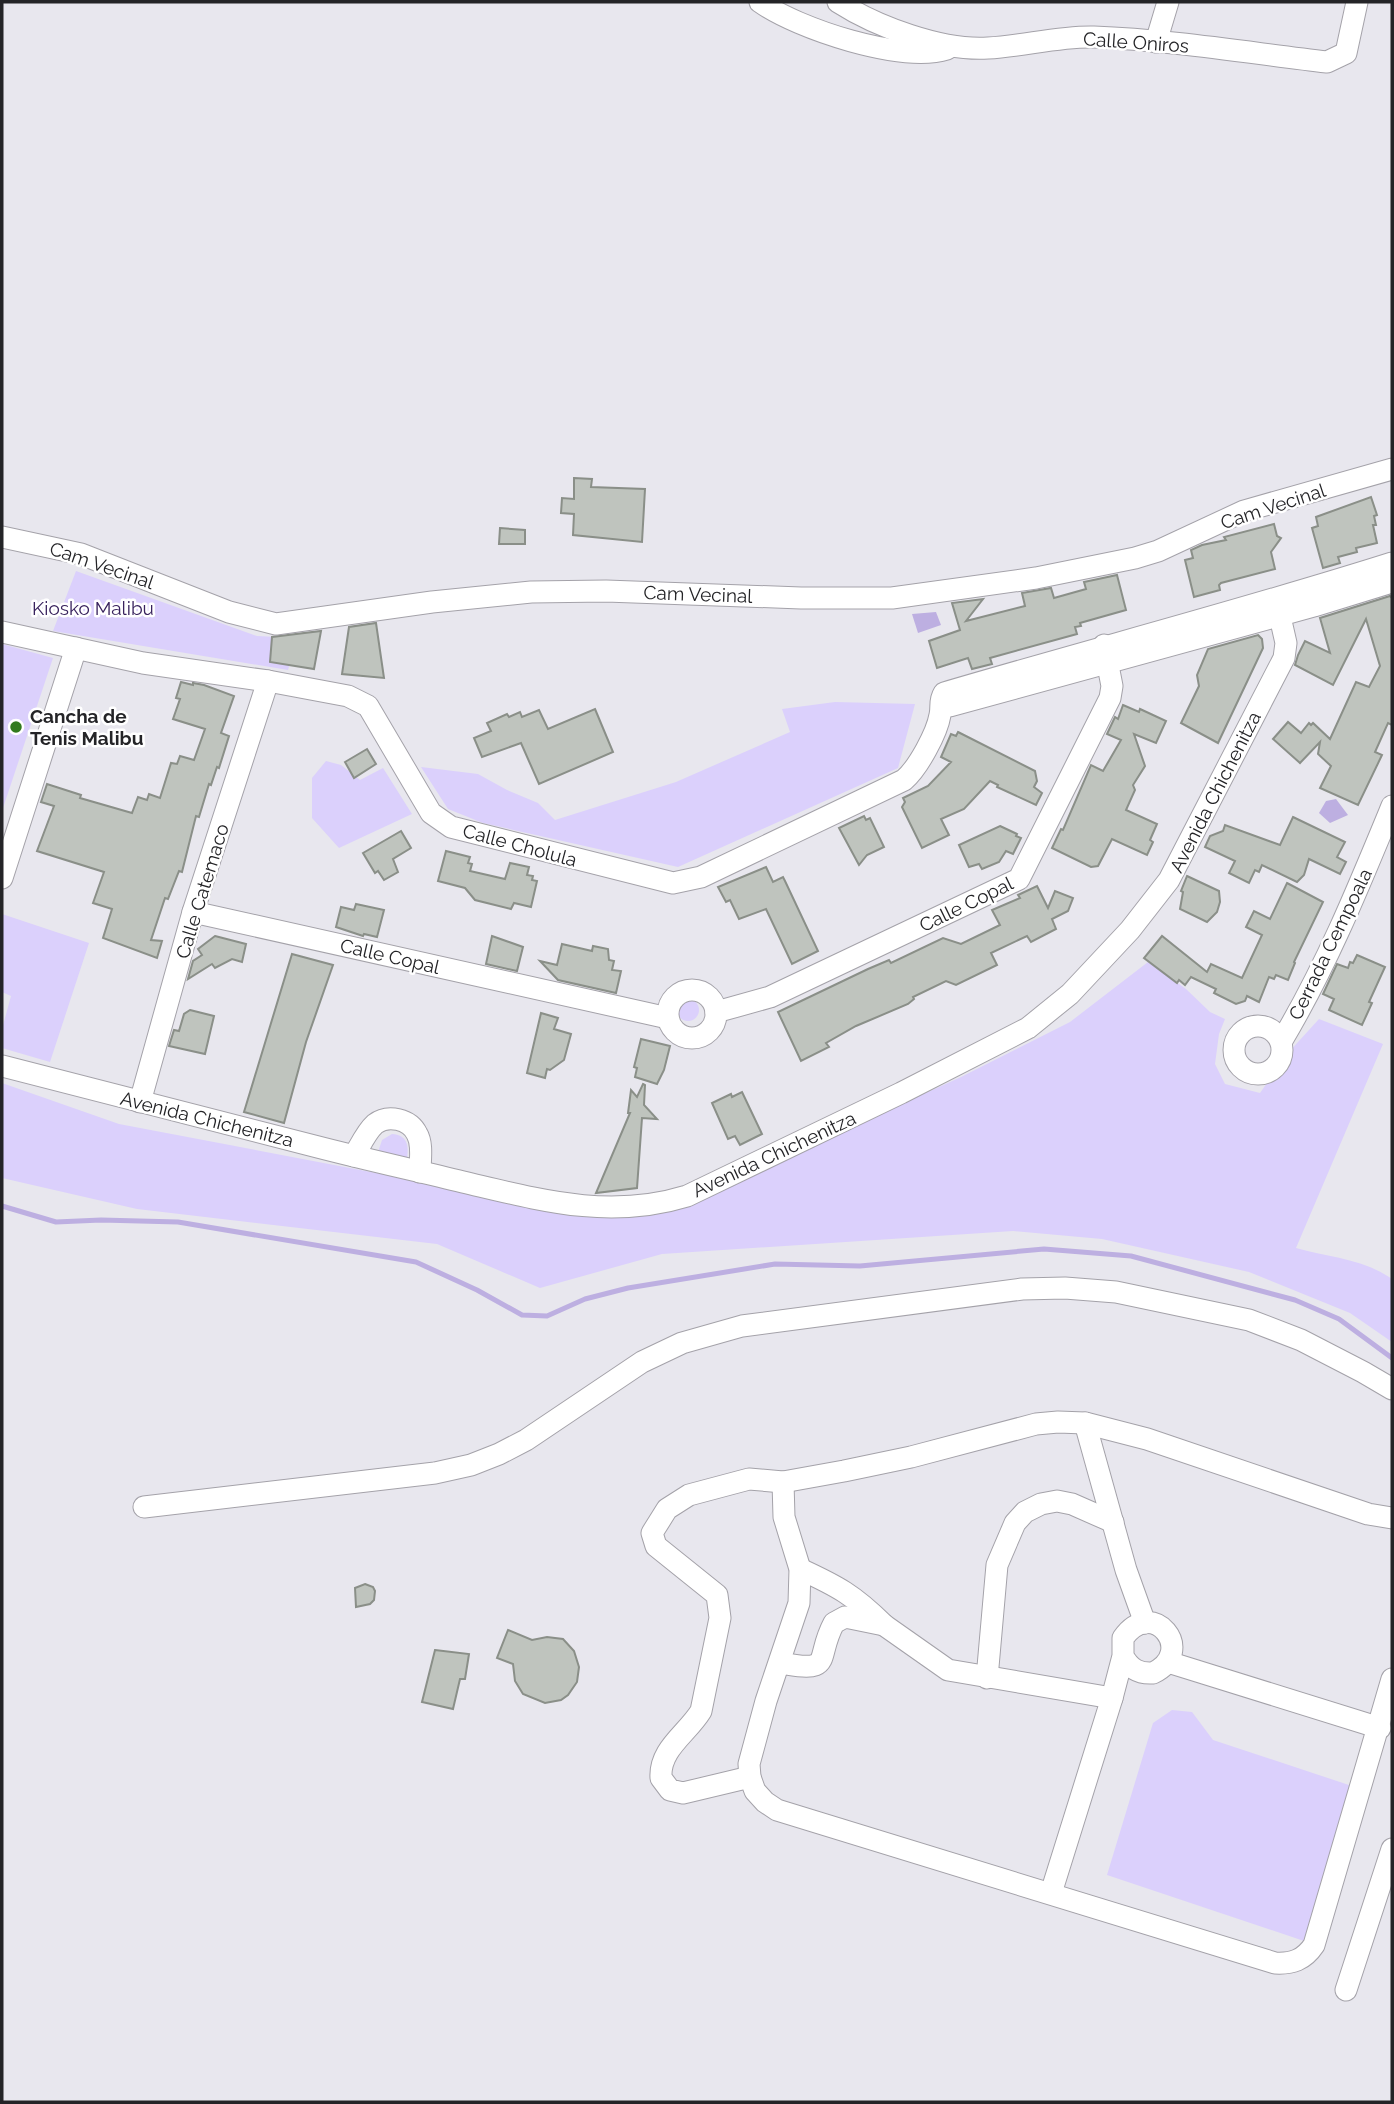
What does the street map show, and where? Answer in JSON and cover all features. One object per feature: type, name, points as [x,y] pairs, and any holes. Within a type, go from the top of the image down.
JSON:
[{"type":"street","points":[[760,2],[839,39],[915,54],[939,52],[952,47]]},
{"type":"street","name":"Calle Oniros","points":[[838,2],[869,18],[952,47],[989,48],[1086,37],[1156,42],[1327,62],[1346,53],[1357,2]]},
{"type":"street","points":[[1156,42],[1168,2]]},
{"type":"street","name":"Cam Vecinal","points":[[2,537],[81,554],[229,612],[276,624],[432,602],[531,592],[639,591],[801,598],[892,598],[1036,578],[1135,558],[1158,551],[1244,511],[1392,469]]},
{"type":"street","points":[[1278,607],[1392,563]]},
{"type":"street","points":[[1106,654],[1278,607],[1392,582]]},
{"type":"street","name":"Avenida Chichenitza","points":[[2,1066],[354,1156],[567,1205],[622,1207],[671,1200],[703,1189],[1028,1028],[1070,994],[1113,949],[1169,880],[1284,658],[1286,643],[1278,607]]},
{"type":"street","name":"Calle Cholula","points":[[2,632],[143,663],[348,696],[368,706],[431,813],[451,827],[673,883],[701,877],[905,779],[914,770],[942,704],[1106,654]]},
{"type":"street","points":[[2,878],[76,648]]},
{"type":"street","name":"Calle Copal","points":[[716,1012],[770,997],[1019,879],[1110,698],[1112,685],[1106,654]]},
{"type":"street","name":"Calle Catemaco","points":[[140,1102],[193,912],[268,681]]},
{"type":"street","name":"Cerrada Cempoala","points":[[1281,1042],[1318,974],[1392,806]]},
{"type":"street","name":"Calle Copal","points":[[193,912],[668,1018]]},
{"type":"street","points":[[688,990],[703,993],[716,1012],[712,1027],[707,1033],[693,1038],[674,1030],[668,1018],[670,1003],[681,992],[688,990]]},
{"type":"street","points":[[354,1156],[373,1125],[383,1120],[396,1119],[407,1123],[418,1135],[420,1172]]},
{"type":"street","points":[[144,1507],[435,1473],[471,1465],[526,1440],[642,1362],[682,1343],[741,1326],[1022,1289],[1077,1288],[1116,1292],[1249,1320],[1313,1346],[1392,1389]]},
{"type":"street","points":[[1085,1423],[1126,1570],[1145,1623]]},
{"type":"street","points":[[750,1777],[683,1793],[670,1790],[661,1778],[662,1759],[701,1711],[720,1618],[717,1595],[656,1546],[652,1533],[667,1509],[689,1495],[749,1479],[783,1482],[911,1457],[1036,1424],[1085,1423],[1176,1448],[1368,1514],[1392,1518]]},
{"type":"street","points":[[783,1482],[784,1517],[800,1569],[799,1602],[749,1764],[755,1791],[777,1810],[1275,1963],[1289,1964],[1301,1959],[1314,1945],[1382,1721],[1392,1679]]},
{"type":"street","points":[[986,1678],[998,1565],[1015,1523],[1025,1512],[1041,1504],[1057,1501],[1072,1504],[1113,1522]]},
{"type":"street","points":[[800,1569],[844,1589],[884,1625],[948,1670],[1112,1698]]},
{"type":"street","points":[[780,1663],[809,1668],[819,1663],[824,1655],[831,1628],[838,1619],[845,1617],[884,1625]]},
{"type":"street","points":[[1051,1893],[1112,1698],[1123,1657],[1123,1638],[1136,1625],[1145,1623],[1152,1623],[1165,1630],[1169,1636],[1170,1656],[1162,1669],[1144,1673],[1127,1665],[1123,1657]]},
{"type":"street","points":[[1170,1656],[1382,1721]]},
{"type":"street","points":[[1346,1990],[1392,1849]]},
{"type":"green space","name":"Kiosko Malibu","points":[[76,571],[257,636],[297,638],[288,670],[53,631]]},
{"type":"green space","name":"Cancha de Tenis Malibu","points":[[2,644],[53,658],[2,811]]},
{"type":"green space","points":[[835,702],[915,704],[898,768],[678,867],[483,823],[448,809],[421,767],[478,774],[538,803],[555,820],[676,782],[790,732],[782,709]]},
{"type":"green space","points":[[326,761],[341,765],[360,780],[383,768],[412,814],[339,848],[312,818],[312,778]]},
{"type":"green space","points":[[2,914],[89,943],[50,1062],[2,1048],[2,1029],[11,996],[2,992]]},
{"type":"green space","points":[[1148,962],[1186,989],[1210,1012],[1225,1019],[1219,1034],[1215,1064],[1225,1084],[1260,1093],[1288,1053],[1319,1019],[1383,1044],[1296,1248],[1358,1263],[1392,1279],[1392,1342],[1350,1313],[1249,1272],[1102,1239],[1013,1231],[662,1254],[540,1288],[437,1244],[137,1209],[2,1178],[2,1083],[119,1124],[570,1210],[673,1208],[961,1077],[1070,1022]]},
{"type":"green space","points":[[688,999],[696,1002],[699,1010],[696,1018],[688,1021],[680,1018],[677,1010],[680,1002]]},
{"type":"green space","points":[[392,1134],[401,1136],[406,1142],[407,1158],[378,1152],[382,1140]]},
{"type":"green space","points":[[1172,1710],[1192,1712],[1213,1740],[1358,1788],[1310,1943],[1107,1875],[1153,1723]]},
{"type":"shaded area","points":[[936,612],[941,625],[918,633],[912,614]]},
{"type":"shaded area","points":[[1336,799],[1348,815],[1330,823],[1319,813],[1326,801]]},
{"type":"building","points":[[574,478],[592,479],[591,487],[645,489],[642,542],[573,535],[574,514],[561,513],[562,498],[574,499]]},
{"type":"building","points":[[1371,497],[1377,515],[1374,516],[1376,525],[1373,525],[1377,543],[1356,548],[1357,552],[1338,557],[1340,563],[1323,568],[1312,528],[1318,526],[1316,517]]},
{"type":"building","points":[[1274,524],[1277,536],[1281,538],[1271,552],[1275,569],[1221,583],[1220,590],[1194,597],[1185,560],[1193,558],[1191,550],[1226,540],[1224,537]]},
{"type":"building","points":[[500,528],[525,530],[525,544],[499,544]]},
{"type":"building","points":[[1117,575],[1126,610],[1080,623],[1081,626],[1075,627],[1077,634],[990,658],[992,664],[972,669],[968,658],[937,668],[929,641],[960,630],[952,603],[983,599],[966,621],[1025,606],[1022,593],[1051,588],[1054,598],[1086,589],[1084,582]]},
{"type":"building","points":[[1390,596],[1392,725],[1388,723],[1375,752],[1382,755],[1358,805],[1320,788],[1331,766],[1318,754],[1320,742],[1300,763],[1273,739],[1288,722],[1301,733],[1309,723],[1313,723],[1330,739],[1356,682],[1369,687],[1380,666],[1366,619],[1333,685],[1295,665],[1298,655],[1305,641],[1330,653],[1320,618]]},
{"type":"building","points":[[376,623],[384,678],[342,674],[349,627]]},
{"type":"building","points":[[321,631],[314,669],[270,662],[272,637]]},
{"type":"building","points":[[1258,635],[1262,639],[1263,648],[1218,743],[1181,723],[1199,686],[1197,675],[1208,649]]},
{"type":"building","points":[[181,682],[204,685],[234,696],[221,733],[229,736],[219,768],[217,767],[211,785],[209,784],[199,817],[196,816],[182,872],[179,871],[168,899],[165,898],[151,940],[162,941],[157,958],[103,938],[112,909],[93,903],[104,872],[37,851],[54,806],[41,802],[47,784],[81,795],[80,798],[132,813],[138,797],[147,800],[149,794],[160,798],[171,763],[177,764],[180,756],[194,760],[205,729],[173,719],[180,699],[176,698]]},
{"type":"building","points":[[1123,705],[1139,712],[1140,709],[1166,721],[1156,743],[1134,734],[1145,766],[1133,785],[1135,790],[1126,810],[1157,824],[1147,855],[1112,839],[1098,866],[1091,867],[1052,848],[1061,829],[1063,830],[1091,765],[1103,771],[1121,740],[1107,734],[1115,717],[1118,719]]},
{"type":"building","points":[[595,709],[613,752],[539,784],[521,743],[482,757],[474,738],[491,731],[487,723],[507,714],[509,717],[520,712],[522,717],[539,710],[548,729]]},
{"type":"building","points":[[958,732],[1035,771],[1037,781],[1034,787],[1042,793],[1036,805],[990,781],[964,809],[941,819],[949,835],[922,848],[902,807],[905,802],[903,798],[928,786],[951,762],[941,757],[951,734],[956,736]]},
{"type":"building","points":[[367,749],[376,764],[354,778],[345,762]]},
{"type":"building","points":[[864,816],[866,820],[870,818],[884,847],[867,855],[859,865],[839,828]]},
{"type":"building","points":[[1293,817],[1345,842],[1337,857],[1346,862],[1340,874],[1309,859],[1304,875],[1297,882],[1262,865],[1259,872],[1255,870],[1249,883],[1229,873],[1235,861],[1205,847],[1210,836],[1223,831],[1225,825],[1280,845]]},
{"type":"building","points":[[1000,826],[1021,838],[1013,854],[1006,851],[999,862],[982,869],[979,864],[969,867],[959,845]]},
{"type":"building","points":[[401,831],[411,848],[393,859],[398,872],[384,880],[378,871],[375,873],[363,853]]},
{"type":"building","points":[[446,851],[470,857],[470,871],[505,879],[510,863],[529,867],[527,875],[533,876],[532,880],[537,881],[531,907],[514,903],[511,909],[475,900],[465,888],[438,881]]},
{"type":"building","points":[[766,867],[773,882],[783,877],[818,951],[792,964],[766,909],[739,919],[730,900],[726,902],[718,887]]},
{"type":"building","points":[[1187,876],[1219,891],[1217,912],[1207,922],[1180,909],[1181,891]]},
{"type":"building","points":[[1287,883],[1323,902],[1288,980],[1276,975],[1274,979],[1269,977],[1259,1002],[1247,996],[1245,1001],[1236,1004],[1214,993],[1216,989],[1191,977],[1185,985],[1179,980],[1177,983],[1144,958],[1162,936],[1207,972],[1211,964],[1242,978],[1262,935],[1246,927],[1254,911],[1270,919]]},
{"type":"building","points":[[1037,886],[1048,908],[1055,891],[1073,898],[1068,911],[1052,919],[1056,929],[1031,942],[1027,936],[991,953],[997,965],[956,985],[946,981],[913,997],[908,1004],[856,1026],[826,1043],[829,1047],[801,1061],[778,1012],[868,969],[889,960],[891,963],[943,938],[961,944],[1000,925],[992,910],[1020,898],[1018,895]]},
{"type":"building","points":[[356,904],[384,910],[377,937],[363,936],[336,927],[341,907],[354,910]]},
{"type":"building","points":[[215,936],[246,944],[242,962],[232,959],[215,968],[212,964],[188,979],[193,961],[202,955],[198,949]]},
{"type":"building","points":[[492,936],[523,947],[517,971],[486,964]]},
{"type":"building","points":[[562,944],[592,951],[593,946],[608,949],[609,960],[614,961],[612,970],[621,971],[616,993],[558,980],[540,961],[557,965]]},
{"type":"building","points":[[292,954],[333,965],[306,1042],[284,1123],[244,1112]]},
{"type":"building","points":[[1357,955],[1385,967],[1362,1025],[1329,1010],[1334,999],[1323,994],[1337,964],[1348,968]]},
{"type":"building","points":[[190,1010],[214,1016],[205,1054],[169,1046],[174,1030],[179,1031],[184,1014]]},
{"type":"building","points":[[541,1013],[558,1018],[554,1029],[571,1034],[564,1060],[550,1070],[547,1069],[545,1078],[527,1073]]},
{"type":"building","points":[[641,1039],[670,1046],[657,1084],[635,1077],[637,1068],[634,1067]]},
{"type":"building","points":[[643,1084],[644,1105],[657,1119],[642,1118],[637,1188],[596,1193],[630,1113],[631,1090],[637,1097]]},
{"type":"building","points":[[742,1092],[762,1134],[740,1145],[735,1136],[728,1139],[712,1103]]},
{"type":"building","points":[[365,1584],[373,1587],[374,1600],[370,1604],[356,1607],[355,1588]]},
{"type":"building","points":[[508,1630],[532,1640],[547,1637],[563,1639],[574,1651],[579,1667],[577,1682],[568,1695],[561,1700],[545,1703],[523,1694],[515,1681],[513,1664],[497,1658]]},
{"type":"building","points":[[435,1650],[469,1654],[465,1679],[460,1679],[453,1709],[422,1702]]},
{"type":"waterway","points":[[2,1206],[56,1222],[178,1222],[416,1262],[477,1290],[522,1315],[547,1316],[585,1299],[628,1288],[775,1264],[860,1266],[1044,1249],[1131,1256],[1295,1300],[1339,1319],[1392,1358]]},
{"type":"place","name":"Cancha de Tenis Malibu","points":[[16,727]]}]
